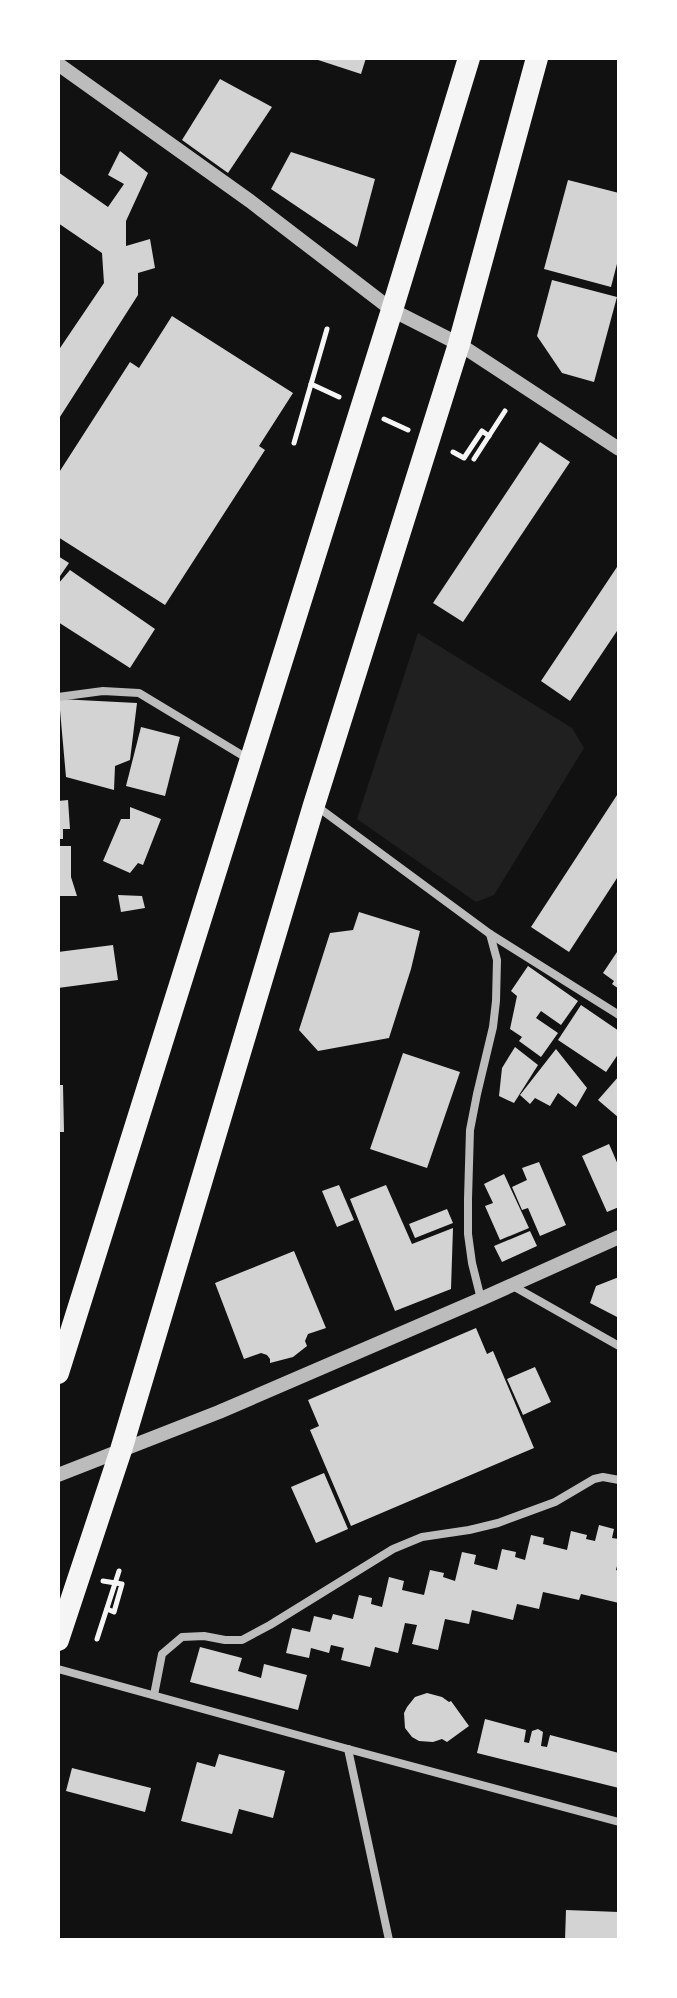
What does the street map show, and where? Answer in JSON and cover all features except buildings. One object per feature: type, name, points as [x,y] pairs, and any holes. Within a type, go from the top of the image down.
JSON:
[{"type":"highway","points":[[58,1373],[469,58]]},
{"type":"highway","points":[[58,1640],[121,1450],[314,805],[459,344],[537,58]]},
{"type":"street","points":[[58,64],[250,201],[392,310],[459,344],[619,449]]},
{"type":"street","points":[[58,697],[103,691],[139,693],[250,760]]},
{"type":"street","points":[[314,805],[490,934],[619,1015]]},
{"type":"street","points":[[481,1299],[468,1234],[468,1199],[470,1130],[493,1027],[497,990],[497,960],[490,934]]},
{"type":"street","points":[[58,1475],[219,1412],[619,1237]]},
{"type":"street","points":[[513,1285],[619,1346]]},
{"type":"street","points":[[154,1695],[162,1654],[182,1637],[242,1640],[393,1549],[422,1537],[498,1523],[555,1502],[594,1479],[619,1480]]},
{"type":"street","points":[[58,1669],[619,1822]]},
{"type":"street","points":[[348,1749],[389,1940]]},
{"type":"path","points":[[294,443],[327,329]]},
{"type":"path","points":[[474,459],[505,411]]},
{"type":"path","points":[[464,458],[482,431],[489,436]]},
{"type":"path","points":[[97,1639],[119,1571]]},
{"type":"path","points":[[107,1609],[114,1612],[122,1584]]},
{"type":"shaded area","points":[[418,633],[572,728],[584,748],[494,895],[476,902],[357,819]]}]
